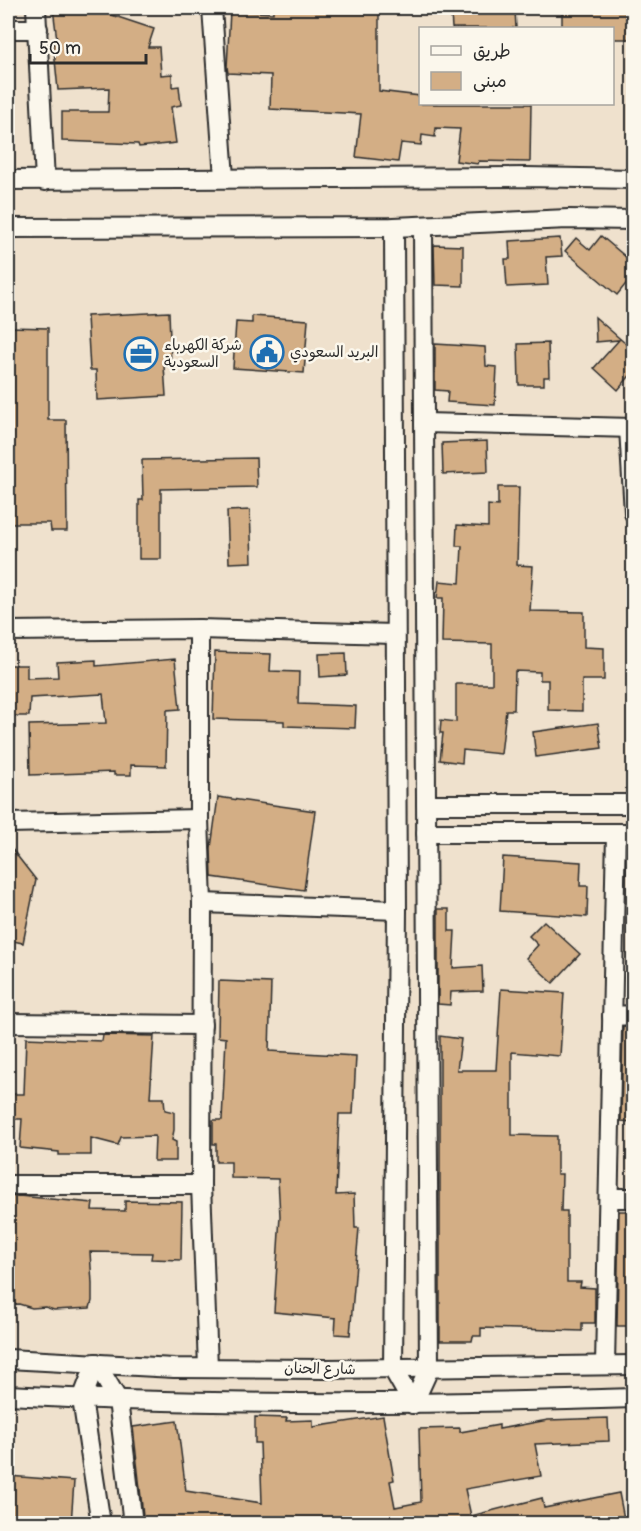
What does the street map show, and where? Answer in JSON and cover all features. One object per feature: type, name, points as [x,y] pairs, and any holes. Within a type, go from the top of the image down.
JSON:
[{"type":"street","points":[[36,8],[45,181]]},
{"type":"street","points":[[212,8],[225,178]]},
{"type":"street","points":[[8,29],[38,29]]},
{"type":"street","points":[[8,181],[526,177],[633,179]]},
{"type":"street","points":[[8,228],[394,227],[568,219],[633,220]]},
{"type":"street","points":[[413,1404],[429,1369],[423,226]]},
{"type":"street","points":[[394,227],[397,910],[393,1369],[413,1404]]},
{"type":"street","points":[[424,423],[631,428],[633,513]]},
{"type":"street","points":[[8,631],[199,629],[396,634]]},
{"type":"street","points":[[199,629],[202,903],[201,1185],[208,1367]]},
{"type":"street","points":[[426,804],[633,804]]},
{"type":"street","points":[[8,823],[200,819]]},
{"type":"street","points":[[426,833],[625,833],[612,1016],[605,1365]]},
{"type":"street","points":[[202,903],[397,910]]},
{"type":"street","points":[[612,1016],[633,1016]]},
{"type":"street","points":[[8,1023],[202,1025]]},
{"type":"street","points":[[8,1185],[201,1185]]},
{"type":"street","points":[[609,1198],[633,1198]]},
{"type":"street","name":"شارع الحنان","points":[[8,1359],[174,1368],[429,1369],[633,1365]]},
{"type":"street","points":[[96,1363],[82,1399],[101,1524]]},
{"type":"street","points":[[96,1363],[118,1400],[133,1524]]},
{"type":"street","points":[[8,1395],[118,1400],[413,1404],[633,1398]]},
{"type":"building","points":[[53,8],[91,8],[154,29],[148,47],[159,47],[161,75],[172,74],[172,87],[179,86],[181,105],[171,107],[176,143],[139,147],[138,144],[62,141],[62,112],[108,112],[109,88],[58,90],[53,40],[57,40]]},
{"type":"building","points":[[562,8],[633,8],[633,39],[614,39],[614,27],[562,27]]},
{"type":"building","points":[[273,9],[379,10],[379,91],[419,96],[419,105],[531,105],[530,162],[479,161],[478,164],[456,161],[460,129],[436,128],[435,137],[422,135],[421,145],[401,143],[398,162],[356,157],[361,114],[270,109],[271,75],[228,73],[227,67],[230,11],[273,13]]},
{"type":"building","points":[[515,10],[516,27],[452,27],[451,13]]},
{"type":"building","points":[[601,236],[633,263],[633,275],[617,295],[565,251],[576,238],[590,250]]},
{"type":"building","points":[[560,238],[562,256],[546,257],[548,285],[507,287],[505,259],[510,259],[509,241]]},
{"type":"building","points":[[434,245],[463,246],[463,286],[435,285]]},
{"type":"building","points":[[169,312],[171,366],[164,366],[166,396],[97,400],[96,370],[90,370],[87,316]]},
{"type":"building","points":[[252,316],[308,320],[304,373],[233,368],[236,322],[252,323]]},
{"type":"building","points":[[595,317],[633,350],[633,372],[618,390],[594,368],[619,340],[596,342]]},
{"type":"building","points":[[8,327],[48,328],[48,420],[66,420],[67,531],[51,531],[50,523],[8,523]]},
{"type":"building","points":[[548,343],[549,377],[544,377],[544,385],[519,385],[518,344]]},
{"type":"building","points":[[435,344],[485,347],[486,366],[497,367],[495,405],[447,402],[448,391],[435,390]]},
{"type":"building","points":[[487,441],[488,472],[443,474],[442,443]]},
{"type":"building","points":[[256,458],[257,487],[161,489],[161,559],[139,559],[139,500],[143,500],[142,460]]},
{"type":"building","points":[[498,487],[519,487],[517,565],[533,566],[530,611],[584,612],[584,647],[604,648],[604,680],[582,680],[582,711],[548,710],[548,680],[540,680],[540,672],[515,671],[514,710],[506,710],[501,754],[463,750],[462,763],[440,760],[443,733],[440,733],[441,720],[456,722],[456,684],[492,684],[492,644],[442,643],[443,598],[437,598],[439,581],[460,583],[462,546],[456,546],[457,525],[488,527],[488,505],[498,506]]},
{"type":"building","points":[[250,510],[252,562],[229,563],[227,511]]},
{"type":"building","points":[[215,652],[271,654],[270,671],[299,672],[298,704],[356,706],[355,728],[284,726],[284,721],[213,719]]},
{"type":"building","points":[[346,653],[347,675],[320,677],[319,654]]},
{"type":"building","points":[[175,659],[180,709],[167,710],[166,766],[131,765],[131,775],[114,775],[114,772],[30,775],[29,725],[106,723],[103,694],[30,698],[29,716],[8,716],[8,665],[27,665],[27,678],[58,677],[57,662],[96,660],[96,666]]},
{"type":"building","points":[[598,723],[602,748],[536,757],[533,732]]},
{"type":"building","points":[[218,797],[315,811],[304,890],[212,877],[211,848]]},
{"type":"building","points":[[8,844],[36,880],[23,943],[8,940]]},
{"type":"building","points":[[503,857],[581,862],[580,886],[588,886],[587,917],[500,911]]},
{"type":"building","points":[[438,909],[449,909],[449,931],[455,931],[453,968],[482,966],[483,991],[451,992],[450,1005],[438,1004]]},
{"type":"building","points":[[544,921],[580,954],[553,983],[526,958],[538,945],[529,936]]},
{"type":"building","points":[[219,981],[271,983],[269,1051],[356,1056],[353,1114],[339,1114],[336,1195],[354,1194],[355,1228],[359,1228],[350,1335],[335,1334],[336,1318],[274,1312],[280,1216],[278,1179],[231,1178],[231,1162],[216,1162],[213,1120],[222,1120],[226,1038],[218,1037]]},
{"type":"building","points":[[501,989],[564,993],[560,1056],[512,1052],[512,1135],[557,1136],[557,1174],[562,1174],[561,1211],[567,1211],[567,1282],[581,1282],[580,1287],[595,1288],[595,1323],[582,1323],[582,1331],[481,1328],[481,1336],[473,1336],[472,1341],[440,1341],[440,1036],[461,1039],[457,1070],[496,1070]]},
{"type":"building","points":[[633,1026],[633,1122],[621,1121],[623,1027]]},
{"type":"building","points":[[103,1035],[154,1036],[150,1098],[164,1098],[165,1110],[174,1112],[172,1140],[176,1142],[176,1161],[154,1161],[155,1136],[121,1137],[118,1145],[91,1138],[91,1155],[59,1155],[59,1152],[20,1148],[22,1119],[8,1119],[8,1094],[24,1094],[26,1038],[102,1041]]},
{"type":"building","points":[[8,1197],[93,1203],[92,1210],[125,1211],[125,1201],[182,1202],[181,1260],[151,1259],[152,1253],[90,1252],[92,1301],[90,1308],[54,1310],[19,1304],[8,1305]]},
{"type":"building","points":[[619,1211],[633,1211],[633,1326],[617,1326]]},
{"type":"building","points":[[383,1416],[394,1480],[390,1481],[395,1507],[421,1502],[419,1429],[460,1428],[460,1432],[499,1425],[499,1429],[548,1420],[608,1418],[609,1441],[535,1444],[541,1476],[465,1489],[471,1516],[542,1498],[544,1508],[619,1493],[625,1524],[144,1524],[133,1427],[177,1421],[186,1491],[262,1503],[260,1443],[255,1443],[255,1417],[287,1418],[286,1421],[313,1420],[313,1427]]},
{"type":"building","points":[[8,1476],[74,1481],[71,1524],[8,1524]]},
{"type":"place","name":"البريد السعودي","points":[[267,352]]},
{"type":"place","name":"شركة الكهرباء السعودية","points":[[141,354]]}]
